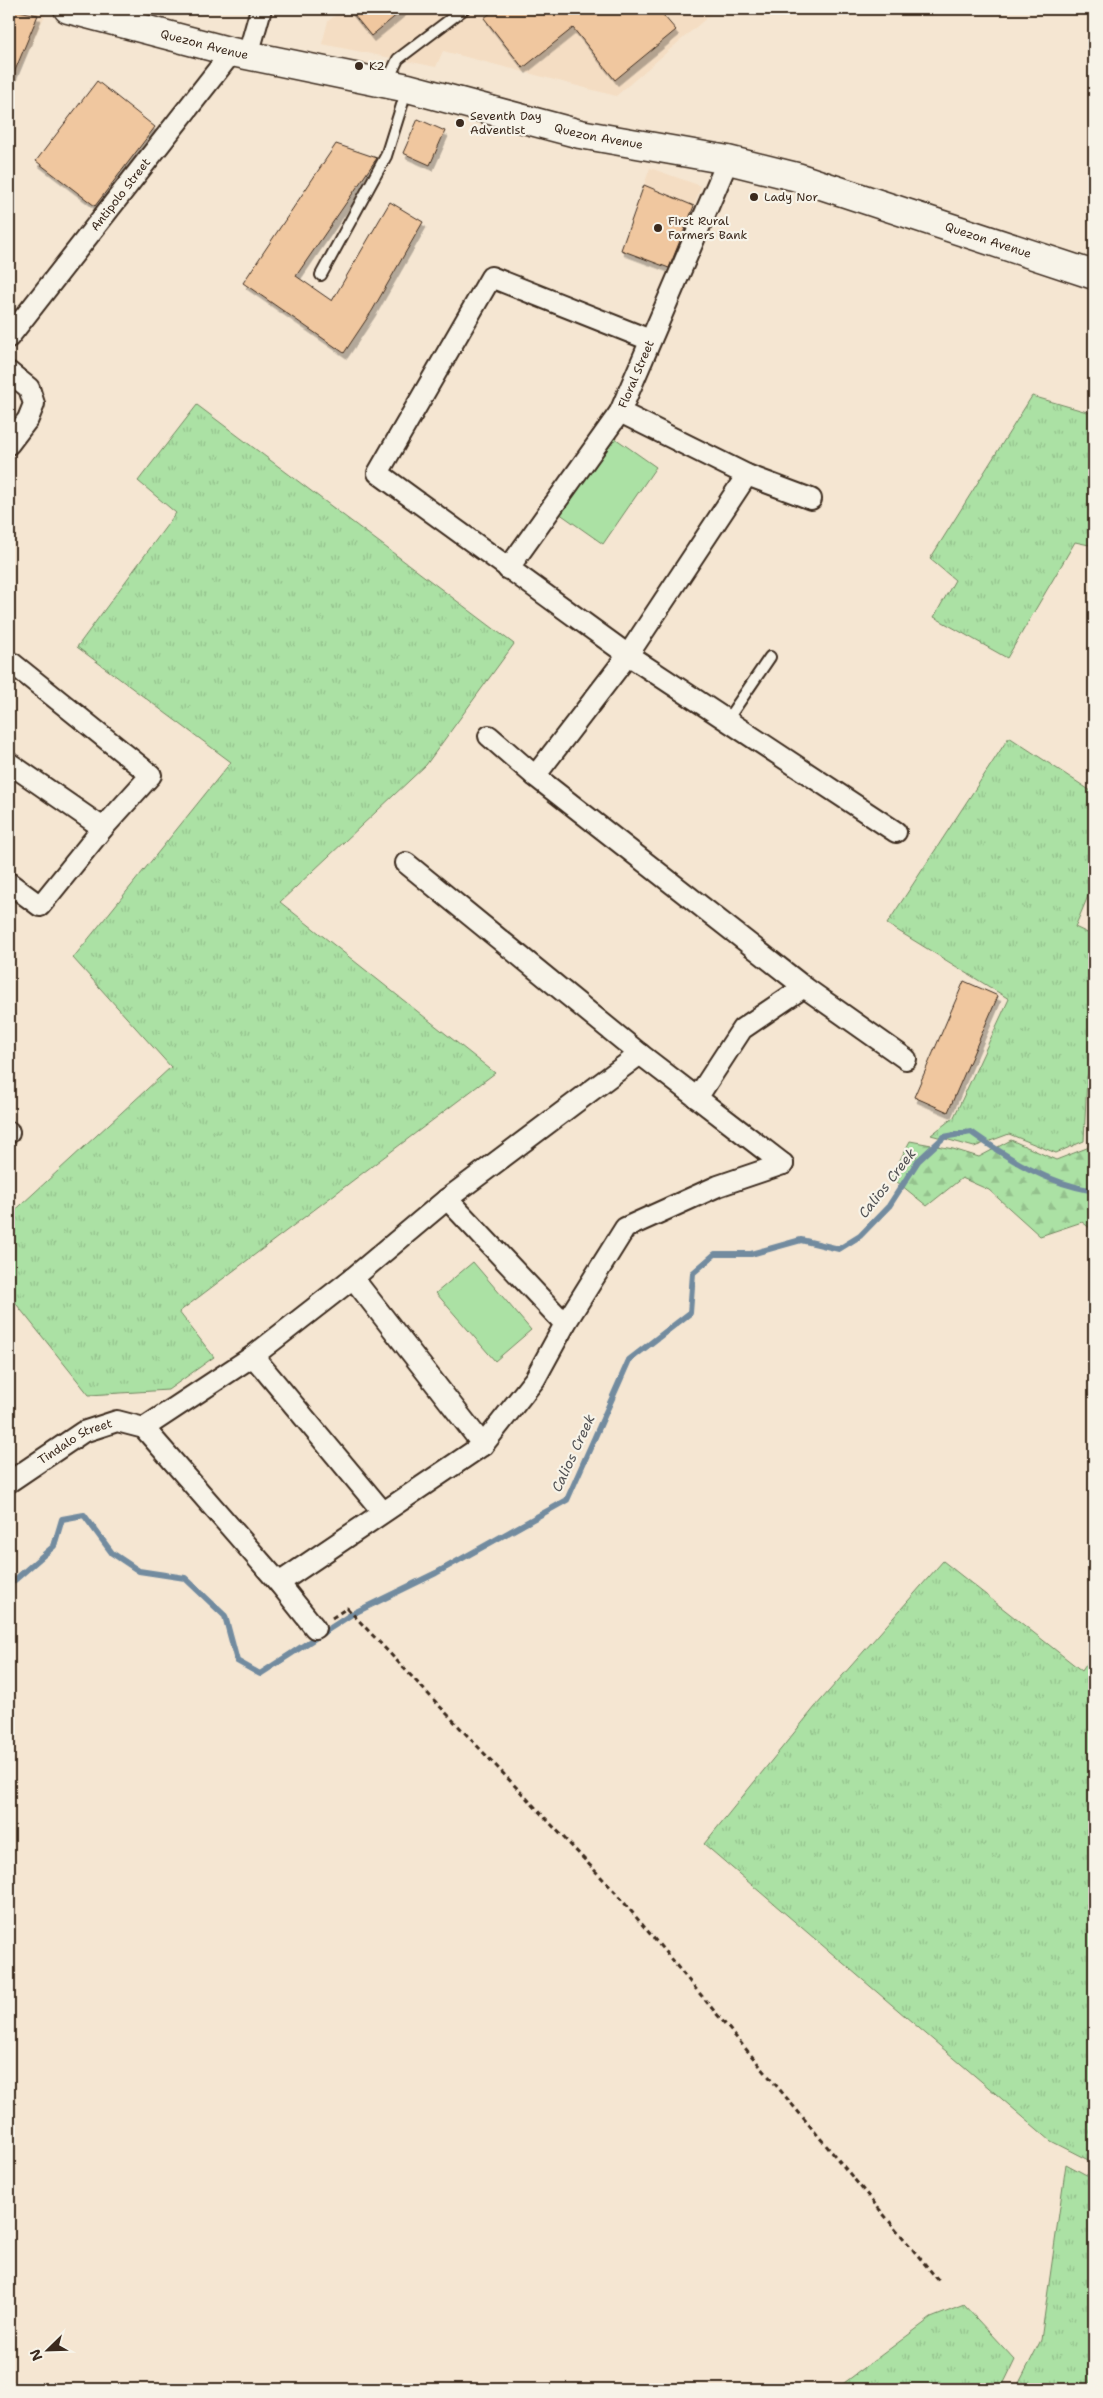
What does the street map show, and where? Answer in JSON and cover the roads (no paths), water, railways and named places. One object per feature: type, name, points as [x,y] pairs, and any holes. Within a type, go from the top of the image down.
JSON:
[{"type":"main road","name":"Quezon Avenue","points":[[68,9],[240,54],[397,86],[580,134],[728,160],[797,177],[1094,275]]},
{"type":"street","points":[[240,54],[261,9]]},
{"type":"street","name":"Antipolo Street","points":[[9,337],[240,54]]},
{"type":"street","name":"Floral Street","points":[[508,569],[620,412],[728,160]]},
{"type":"street","points":[[650,340],[491,277],[378,473],[508,569],[628,654],[896,832]]},
{"type":"street","points":[[9,372],[29,388],[34,404],[28,419],[9,444]]},
{"type":"street","points":[[620,412],[747,476],[811,499]]},
{"type":"street","points":[[535,776],[628,654],[747,476]]},
{"type":"street","points":[[9,663],[12,663],[151,775],[103,828],[40,906],[9,883]]},
{"type":"street","points":[[489,736],[535,776],[804,988],[906,1059]]},
{"type":"street","points":[[9,763],[103,828]]},
{"type":"street","points":[[279,1583],[382,1511],[483,1445],[535,1379],[565,1324],[626,1228],[718,1186],[783,1164],[640,1054],[406,863]]},
{"type":"street","points":[[697,1098],[742,1029],[804,988]]},
{"type":"street","points":[[315,1628],[279,1583],[144,1428],[253,1356],[353,1278],[447,1199],[640,1054]]},
{"type":"street","points":[[447,1199],[565,1324]]},
{"type":"street","points":[[353,1278],[483,1445]]},
{"type":"street","points":[[253,1356],[382,1511]]},
{"type":"street","name":"Tindalo Street","points":[[11,1475],[83,1432],[117,1421],[144,1428]]},
{"type":"lane","points":[[321,275],[386,156],[397,86],[398,59],[464,9]]},
{"type":"lane","points":[[726,720],[770,657]]},
{"type":"waterway","name":"Calios Creek","points":[[9,1585],[54,1546],[62,1519],[84,1515],[112,1553],[139,1571],[185,1578],[225,1616],[237,1661],[260,1674],[352,1614],[436,1573],[567,1500],[629,1360],[690,1313],[693,1273],[715,1254],[751,1254],[801,1240],[839,1249],[860,1236],[889,1206],[918,1161],[944,1137],[971,1132],[1029,1169],[1060,1182],[1094,1191]]},
{"type":"place","name":"K2","points":[[359,66]]},
{"type":"place","name":"Seventh Day Adventist","points":[[460,123]]},
{"type":"place","name":"Lady Nor","points":[[754,197]]},
{"type":"place","name":"First Rural Farmers Bank","points":[[658,228]]}]
